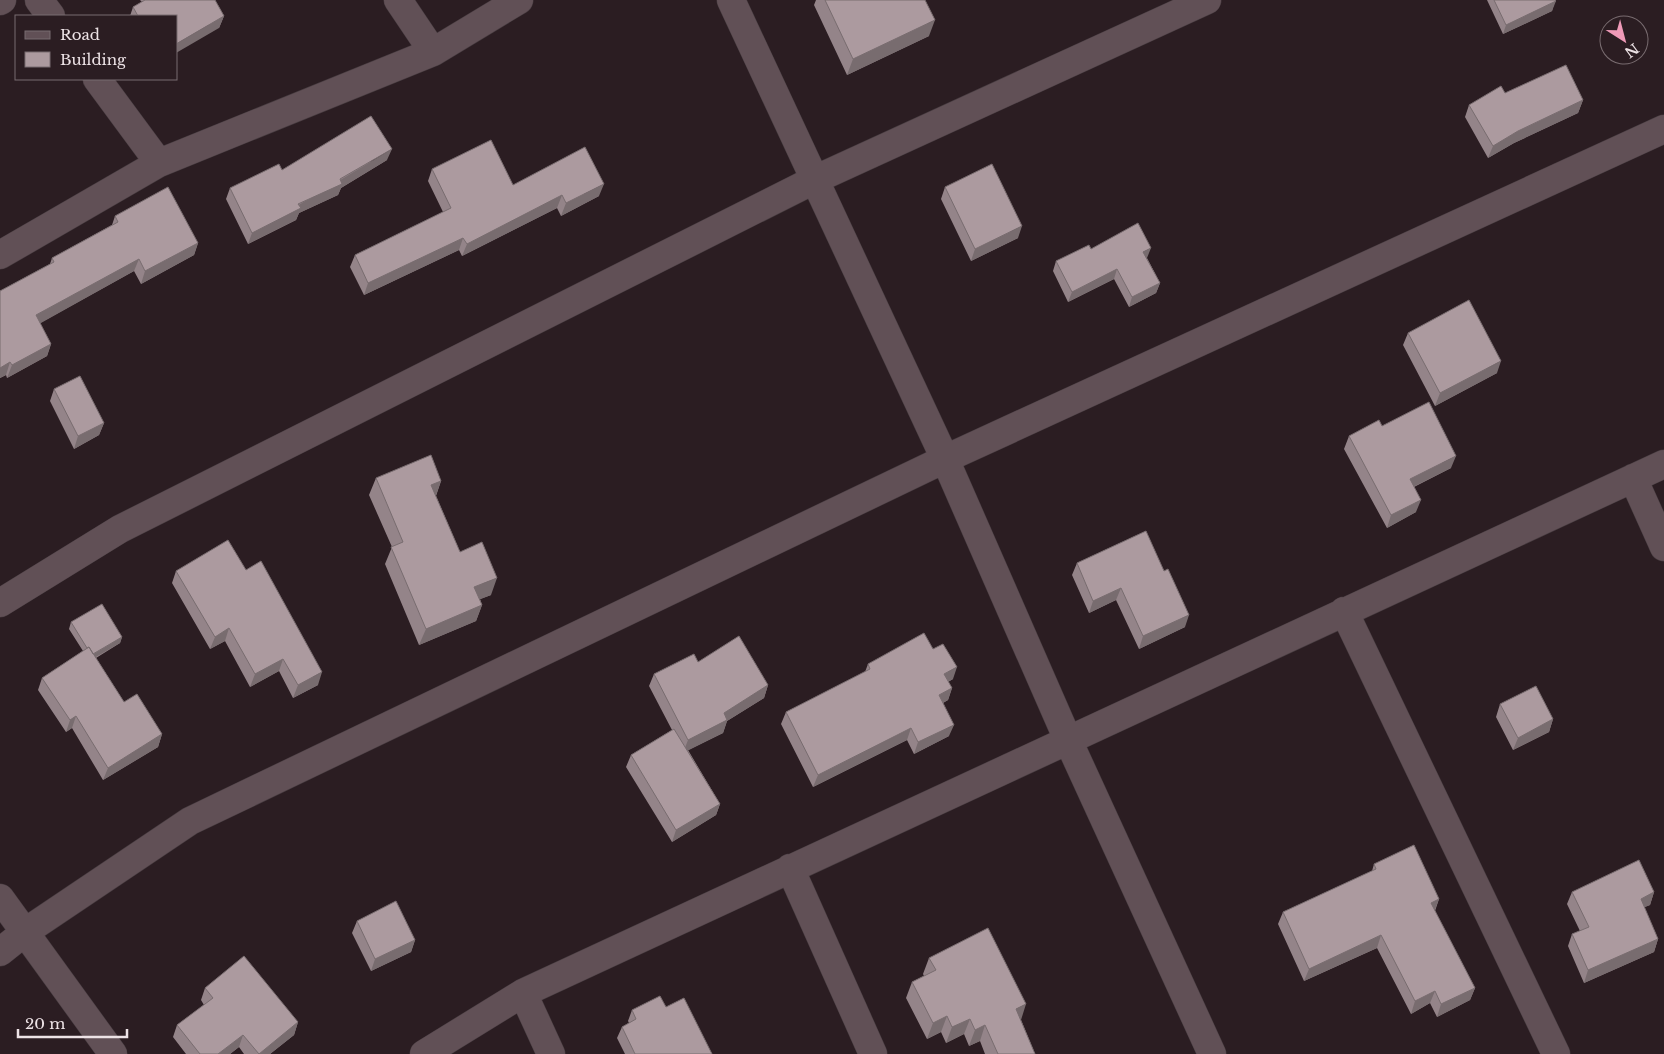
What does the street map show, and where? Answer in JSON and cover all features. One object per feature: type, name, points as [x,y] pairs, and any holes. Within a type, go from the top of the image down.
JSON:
[{"type":"street","points":[[39,0],[50,15]]},
{"type":"street","points":[[398,0],[433,52]]},
{"type":"street","points":[[0,256],[160,163],[433,52],[520,0]]},
{"type":"street","points":[[732,0],[945,460],[1068,740],[1212,1054]]},
{"type":"street","points":[[0,603],[120,529],[814,180],[1207,0]]},
{"type":"street","points":[[98,80],[160,163]]},
{"type":"street","points":[[0,952],[25,932],[190,821],[945,460],[1664,129]]},
{"type":"street","points":[[424,1054],[523,993],[1664,464]]},
{"type":"street","points":[[1633,478],[1664,547]]},
{"type":"street","points":[[1344,611],[1556,1054]]},
{"type":"street","points":[[790,868],[873,1054]]},
{"type":"street","points":[[0,898],[113,1054]]},
{"type":"street","points":[[523,993],[551,1054]]},
{"type":"building","points":[[145,0],[215,0],[224,16],[178,43],[178,15],[137,15],[133,7]]},
{"type":"building","points":[[825,0],[925,0],[935,20],[853,59]]},
{"type":"building","points":[[1494,0],[1555,0],[1556,1],[1506,25]]},
{"type":"building","points":[[1566,65],[1583,100],[1518,131],[1493,146],[1469,105],[1501,86],[1505,93]]},
{"type":"building","points":[[371,116],[392,149],[340,179],[342,184],[298,204],[301,208],[252,233],[230,188],[279,164],[282,170]]},
{"type":"building","points":[[491,140],[513,185],[585,147],[604,184],[566,203],[562,195],[467,244],[463,238],[368,283],[355,255],[451,208],[432,169]]},
{"type":"building","points":[[992,164],[1022,226],[975,249],[945,187]]},
{"type":"building","points":[[168,187],[198,243],[145,271],[139,259],[36,315],[51,344],[12,365],[10,362],[0,368],[0,291],[54,262],[52,258],[118,222],[115,216]]},
{"type":"building","points":[[1138,223],[1151,248],[1143,252],[1160,283],[1132,297],[1117,269],[1072,292],[1056,261],[1089,245],[1091,249]]},
{"type":"building","points":[[1469,300],[1501,361],[1440,393],[1408,333]]},
{"type":"building","points":[[80,376],[104,423],[78,436],[54,389]]},
{"type":"building","points":[[1429,402],[1456,456],[1410,479],[1421,500],[1391,515],[1349,436],[1379,420],[1382,426]]},
{"type":"building","points":[[431,455],[441,481],[431,485],[460,552],[482,542],[497,578],[474,587],[482,605],[426,629],[391,547],[403,542],[376,478]]},
{"type":"building","points":[[1146,531],[1164,571],[1168,569],[1189,615],[1143,636],[1121,588],[1093,601],[1077,563]]},
{"type":"building","points":[[228,540],[246,570],[261,561],[322,672],[298,685],[283,659],[255,674],[229,628],[215,637],[176,571]]},
{"type":"building","points":[[102,604],[122,637],[93,654],[89,647],[87,648],[71,622]]},
{"type":"building","points":[[924,633],[933,649],[943,644],[957,667],[944,674],[952,688],[939,695],[954,725],[918,742],[911,728],[818,775],[786,712],[870,669],[868,664]]},
{"type":"building","points":[[739,636],[768,685],[724,713],[727,720],[688,740],[654,674],[694,654],[698,662]]},
{"type":"building","points":[[89,647],[124,702],[137,694],[162,734],[108,768],[76,716],[70,720],[42,678]]},
{"type":"building","points":[[1536,686],[1553,719],[1518,738],[1500,704]]},
{"type":"building","points":[[674,729],[720,804],[676,830],[631,755]]},
{"type":"building","points":[[1414,845],[1439,899],[1431,903],[1475,988],[1441,1004],[1435,991],[1415,1001],[1381,935],[1309,969],[1283,912],[1376,869],[1374,864]]},
{"type":"building","points":[[1639,860],[1654,892],[1641,899],[1658,939],[1588,970],[1572,934],[1589,927],[1572,892]]},
{"type":"building","points":[[396,901],[415,940],[375,959],[357,921]]},
{"type":"building","points":[[988,928],[1026,1004],[1016,1009],[1035,1054],[998,1054],[985,1025],[975,1030],[970,1019],[952,1027],[947,1016],[933,1023],[912,982],[936,970],[929,958]]},
{"type":"building","points":[[244,956],[298,1022],[259,1054],[243,1035],[218,1054],[200,1054],[177,1025],[213,998],[205,988]]},
{"type":"building","points":[[660,996],[666,1007],[684,998],[712,1054],[635,1054],[622,1027],[636,1019],[632,1010]]}]
